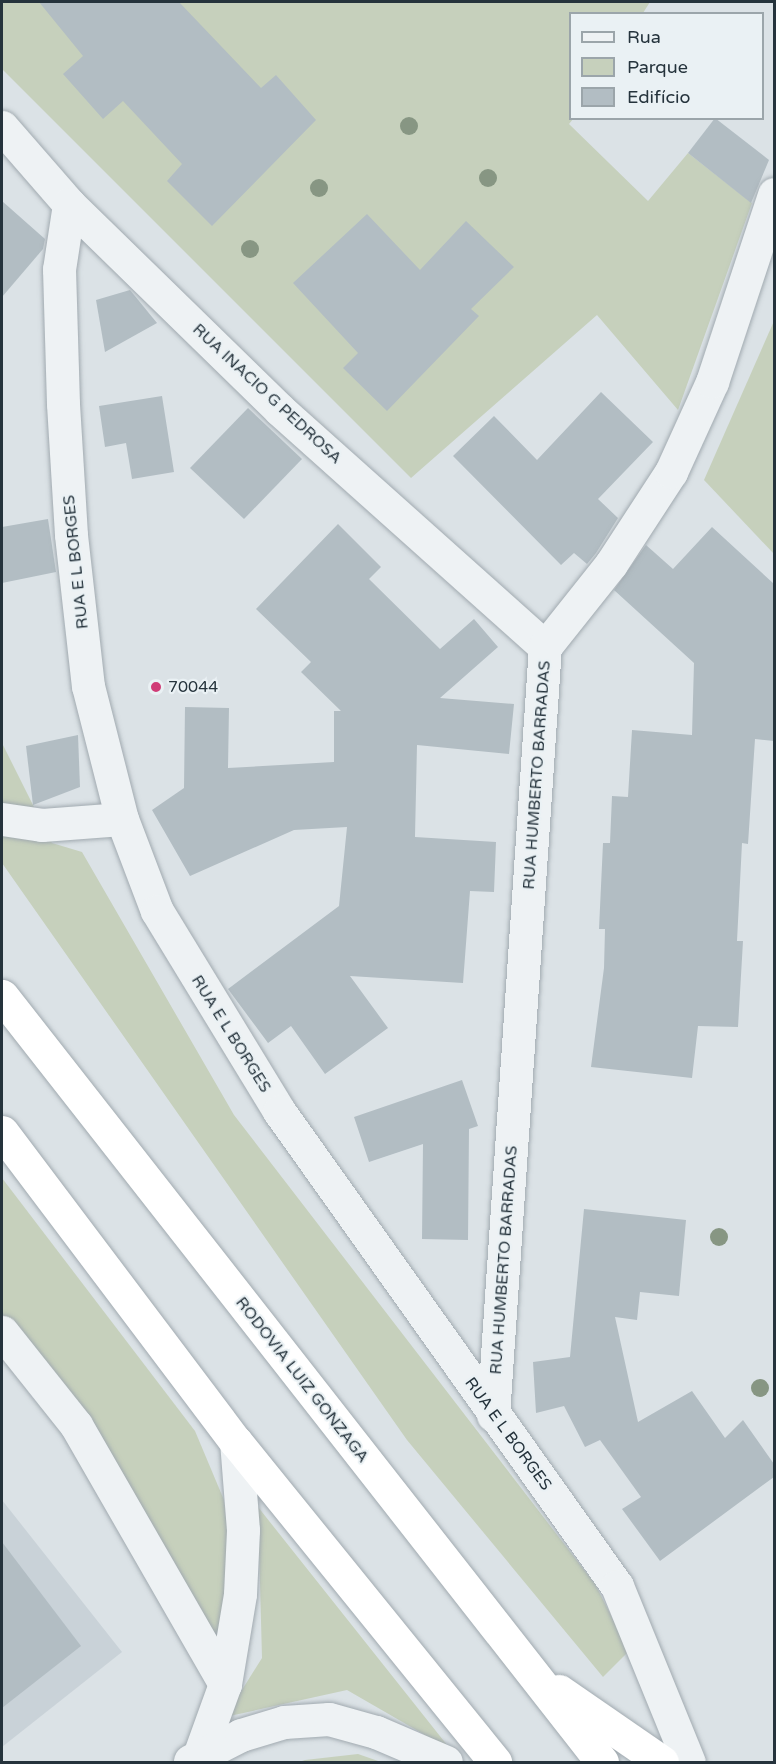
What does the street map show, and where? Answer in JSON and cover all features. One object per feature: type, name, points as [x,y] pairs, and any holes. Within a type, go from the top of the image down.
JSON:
[{"type":"highway","name":"RODOVIA LUIZ GONZAGA","points":[[2,996],[603,1762]]},
{"type":"highway","points":[[2,1132],[236,1442],[495,1762]]},
{"type":"highway","points":[[530,1671],[662,1762]]},
{"type":"street","name":"RUA INACIO G PEDROSA","points":[[2,127],[69,204],[280,410],[545,647]]},
{"type":"street","name":"RUA HUMBERTO BARRADAS","points":[[493,1415],[545,647],[611,564],[671,472],[712,382],[774,194]]},
{"type":"street","name":"RUA E L BORGES","points":[[69,204],[60,279],[71,535],[88,686],[122,819],[157,911],[267,1092],[493,1415],[617,1586],[689,1762]]},
{"type":"street","points":[[2,819],[42,825],[122,819]]},
{"type":"street","points":[[2,1332],[76,1425],[225,1684]]},
{"type":"street","points":[[195,1758],[225,1684],[240,1594],[243,1530],[236,1442]]},
{"type":"street","points":[[195,1758],[241,1735],[285,1722],[329,1719],[376,1732],[446,1762]]},
{"type":"shaded area","points":[[2,1500],[122,1652],[2,1747]]},
{"type":"green space","points":[[2,2],[650,2],[644,12],[569,12],[569,120],[572,120],[569,124],[648,201],[688,153],[752,203],[678,410],[597,315],[411,478],[2,69]]},
{"type":"green space","points":[[774,321],[774,554],[704,480]]},
{"type":"green space","points":[[2,743],[52,843],[82,852],[234,1115],[595,1584],[629,1651],[603,1677],[407,1440],[2,863]]},
{"type":"green space","points":[[2,1178],[195,1431],[224,1500],[232,1563],[220,1643],[2,1317]]},
{"type":"green space","points":[[258,1507],[451,1750],[347,1690],[225,1717],[262,1658]]},
{"type":"green space","points":[[358,1754],[381,1762],[299,1762],[305,1760]]},
{"type":"building","points":[[39,2],[179,2],[261,88],[276,75],[316,120],[212,226],[167,181],[182,164],[123,101],[103,119],[63,74],[83,56]]},
{"type":"building","points":[[713,120],[718,120],[769,160],[751,203],[688,153]]},
{"type":"building","points":[[2,201],[45,239],[43,249],[2,297]]},
{"type":"building","points":[[367,214],[420,270],[466,221],[514,267],[471,309],[479,316],[387,411],[343,368],[358,353],[293,283]]},
{"type":"building","points":[[130,290],[157,323],[105,352],[96,300]]},
{"type":"building","points":[[601,392],[653,442],[598,499],[618,518],[596,553],[587,564],[574,553],[561,565],[453,456],[494,416],[537,460]]},
{"type":"building","points":[[162,396],[174,472],[132,479],[126,443],[105,447],[99,406]]},
{"type":"building","points":[[248,408],[302,459],[244,519],[190,468]]},
{"type":"building","points":[[48,519],[56,572],[2,583],[2,527]]},
{"type":"building","points":[[338,524],[381,567],[369,579],[440,649],[474,619],[498,647],[440,698],[514,704],[509,754],[417,745],[415,837],[496,842],[494,892],[470,891],[463,983],[350,976],[388,1028],[325,1074],[291,1026],[268,1043],[228,989],[339,906],[347,827],[294,830],[190,876],[152,810],[184,788],[185,707],[229,708],[228,768],[334,762],[334,711],[341,711],[301,672],[311,662],[256,609]]},
{"type":"building","points":[[712,527],[774,584],[774,741],[755,739],[748,844],[742,843],[737,941],[743,941],[738,1027],[698,1026],[692,1078],[591,1067],[604,968],[605,929],[599,929],[603,843],[610,843],[612,796],[628,797],[632,730],[692,735],[694,663],[614,590],[646,545],[673,569]]},
{"type":"building","points":[[78,735],[80,787],[33,805],[26,746]]},
{"type":"building","points":[[462,1080],[478,1126],[469,1129],[468,1240],[422,1239],[423,1144],[369,1162],[354,1117]]},
{"type":"building","points":[[584,1209],[686,1220],[679,1296],[640,1292],[637,1320],[615,1317],[638,1422],[692,1391],[725,1438],[743,1420],[774,1464],[774,1477],[660,1561],[622,1509],[641,1497],[600,1440],[585,1447],[564,1406],[536,1413],[533,1362],[570,1357]]},
{"type":"building","points":[[2,1542],[81,1646],[2,1708]]},
{"type":"place","name":"70044","points":[[156,687]]}]
